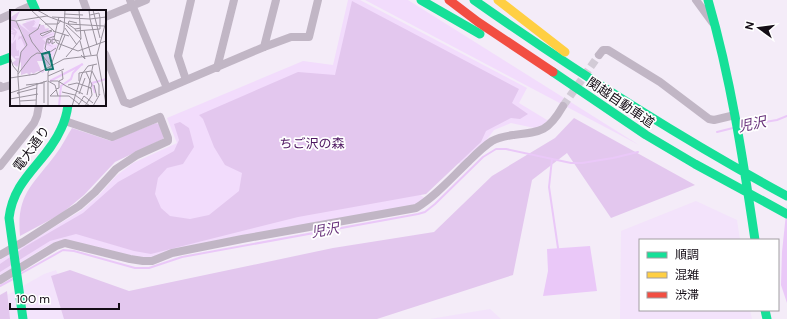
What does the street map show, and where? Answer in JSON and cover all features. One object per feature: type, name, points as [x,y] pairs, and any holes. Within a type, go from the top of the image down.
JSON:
[{"type":"main road","points":[[421,0],[447,14],[646,135]]},
{"type":"main road","name":"関越自動車道","points":[[448,0],[478,22],[646,135],[787,214]]},
{"type":"main road","name":"関越自動車道","points":[[474,0],[545,50],[656,121],[718,158],[787,196]]},
{"type":"main road","points":[[498,0],[574,58],[674,122],[718,158]]},
{"type":"main road","points":[[708,0],[718,31],[736,118],[755,239]]},
{"type":"main road","points":[[0,61],[10,57]]},
{"type":"main road","name":"電大通り","points":[[23,319],[11,229],[11,207],[15,195],[25,178],[51,145],[65,121],[68,106]]},
{"type":"street","points":[[82,0],[87,10]]},
{"type":"street","points":[[106,16],[131,3],[146,0]]},
{"type":"street","points":[[186,80],[178,56],[192,0]]},
{"type":"street","points":[[217,68],[234,0]]},
{"type":"street","points":[[264,47],[276,0]]},
{"type":"street","points":[[106,57],[124,102],[130,104],[264,47],[291,37],[309,37],[318,0]]},
{"type":"street","points":[[696,0],[718,31]]},
{"type":"street","points":[[131,3],[167,88]]},
{"type":"street","points":[[22,10],[34,5]]},
{"type":"street","points":[[0,19],[10,14]]},
{"type":"street","points":[[599,55],[603,50],[608,50],[660,82],[709,119],[736,118]]},
{"type":"street","points":[[0,88],[10,84]]},
{"type":"street","points":[[0,164],[34,123],[39,106]]},
{"type":"street","points":[[0,280],[56,246],[65,243],[143,262],[152,261],[172,253],[242,239],[416,208],[427,202],[479,151],[492,141],[504,136],[537,133],[546,128],[559,114],[563,106]]},
{"type":"street","points":[[0,255],[80,206],[116,169],[137,156],[168,141],[160,117],[112,137],[65,121]]},
{"type":"shaded area","points":[[696,201],[737,220],[740,239],[639,239],[639,311],[750,311],[752,319],[620,319],[621,231]]},
{"type":"shaded area","points":[[787,204],[787,303],[781,285],[782,252]]},
{"type":"shaded area","points":[[590,246],[597,291],[543,296],[548,271],[547,249]]},
{"type":"shaded area","points":[[56,270],[66,292],[75,319],[0,319],[0,299],[44,274]]},
{"type":"shaded area","points":[[490,309],[501,319],[430,319]]},
{"type":"green space","name":"ちご沢の森","points":[[348,0],[360,0],[527,88],[519,103],[547,120],[549,119],[539,129],[511,123],[494,130],[485,142],[461,164],[443,158],[418,193],[426,199],[416,204],[388,211],[221,239],[145,259],[67,240],[47,246],[0,276],[0,260],[82,210],[100,194],[116,176],[133,163],[177,143],[167,118],[303,61],[333,65]]},
{"type":"green space","points":[[365,0],[408,0],[639,145]]},
{"type":"green space","name":"ちご沢の森","points":[[352,1],[519,89],[512,103],[528,114],[520,119],[511,118],[486,131],[481,142],[426,194],[298,217],[151,254],[134,251],[76,234],[50,241],[0,272],[0,264],[26,246],[83,213],[118,182],[174,151],[179,140],[174,124],[180,122],[189,128],[194,147],[183,164],[167,168],[158,178],[155,194],[161,208],[170,216],[190,219],[209,215],[239,191],[242,173],[225,165],[214,147],[203,119],[199,115],[298,72],[335,75]]},
{"type":"green space","points":[[574,118],[695,185],[611,218],[567,153],[532,180],[513,275],[377,319],[64,319],[51,276],[70,270],[129,291],[333,248],[434,232],[492,176],[555,138]]},
{"type":"green space","points":[[156,123],[160,124],[165,135],[163,139],[115,162],[84,195],[61,214],[20,236],[19,222],[21,210],[28,191],[33,182],[58,151],[72,128],[111,141]]},
{"type":"green space","points":[[7,291],[10,319],[0,319],[0,295]]},
{"type":"waterway","name":"児沢","points":[[741,126],[777,120],[787,116]]},
{"type":"waterway","name":"児沢","points":[[717,132],[733,128]]},
{"type":"waterway","name":"児沢","points":[[22,273],[63,250],[74,251],[135,268],[149,268],[182,257],[418,214],[425,212],[435,204],[483,157],[496,149],[506,149],[571,163],[582,163],[613,158],[638,152]]},
{"type":"waterway","points":[[552,159],[549,187],[558,248]]},
{"type":"waterway","name":"児沢","points":[[0,286],[13,279]]},
{"type":"tunnel","points":[[563,106],[599,55]]},
{"type":"traffic: fast","points":[[31,0],[36,10]]},
{"type":"traffic: fast","points":[[421,0],[480,34]]},
{"type":"traffic: fast","points":[[474,0],[589,78],[667,127],[746,174],[787,196]]},
{"type":"traffic: fast","points":[[708,0],[730,89],[755,239]]},
{"type":"traffic: fast","points":[[0,61],[10,57]]},
{"type":"traffic: fast","points":[[553,72],[646,135],[695,164],[787,214]]},
{"type":"traffic: fast","points":[[23,319],[9,218],[12,204],[17,192],[31,171],[55,141],[64,123],[68,106]]},
{"type":"traffic: fast","points":[[765,311],[767,319]]},
{"type":"traffic: slow","points":[[498,0],[565,52]]},
{"type":"traffic: jam","points":[[449,0],[478,22],[553,72]]}]
